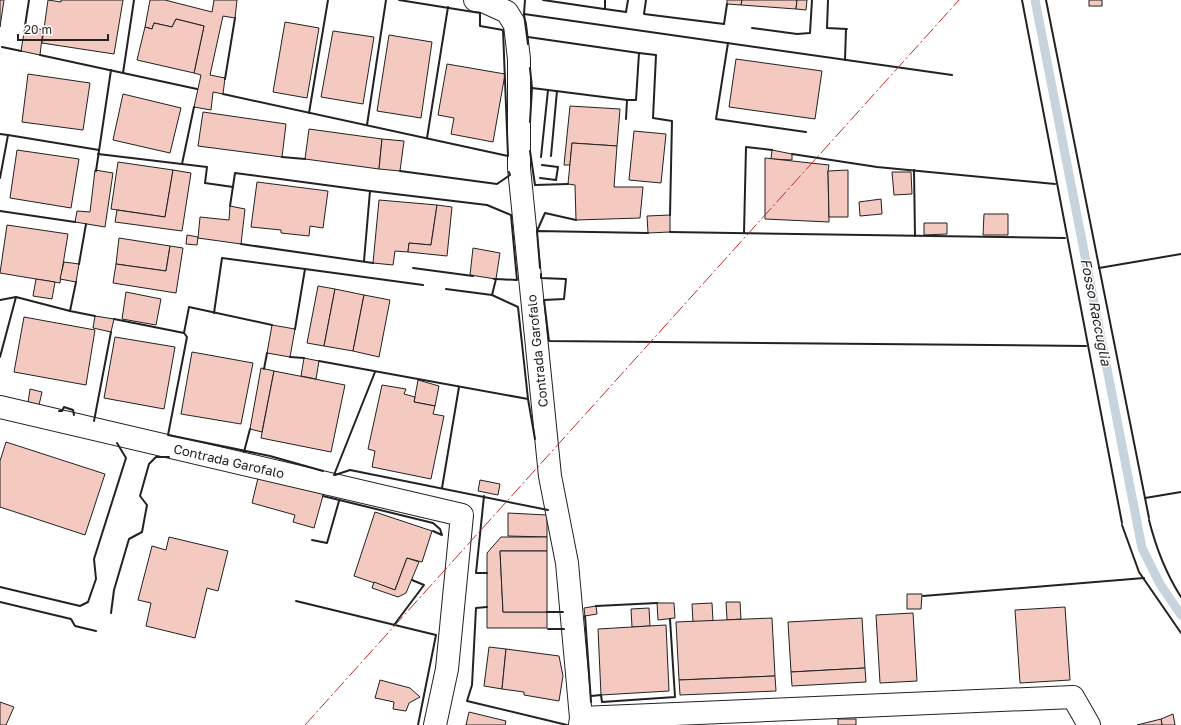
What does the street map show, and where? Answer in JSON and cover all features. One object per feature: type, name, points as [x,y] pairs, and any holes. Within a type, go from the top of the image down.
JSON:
[{"type":"street","name":"Contrada Garofalo","points":[[475,0],[483,1],[507,12],[514,25],[518,45],[519,168],[550,476],[567,563],[581,721]]},
{"type":"street","name":"Contrada Garofalo","points":[[0,407],[462,515],[447,669],[435,725]]},
{"type":"street","points":[[581,721],[1074,697],[1089,725]]},
{"type":"building","points":[[0,0],[4,0],[0,27]]},
{"type":"building","points":[[48,0],[61,2],[61,0],[123,0],[114,54],[42,43]]},
{"type":"building","points":[[150,0],[165,0],[212,12],[214,0],[237,0],[235,18],[223,16],[210,75],[225,78],[223,94],[213,92],[211,110],[194,107],[201,75],[194,73],[204,26],[176,19],[172,27],[154,23],[152,29],[145,27]]},
{"type":"building","points":[[727,0],[742,0],[741,5],[727,4]]},
{"type":"building","points":[[742,0],[797,0],[796,9],[741,5]]},
{"type":"building","points":[[797,0],[807,0],[806,10],[796,9]]},
{"type":"building","points":[[1089,0],[1102,0],[1102,6],[1089,6]]},
{"type":"building","points":[[176,19],[204,26],[194,73],[137,60],[145,27],[152,29],[154,23],[172,27]]},
{"type":"building","points":[[285,22],[319,28],[307,98],[273,92]]},
{"type":"building","points":[[25,26],[43,30],[40,55],[21,51]]},
{"type":"building","points":[[333,31],[374,37],[363,104],[321,97]]},
{"type":"building","points":[[389,35],[432,42],[421,118],[377,111]]},
{"type":"building","points":[[736,59],[822,71],[815,119],[729,107]]},
{"type":"building","points":[[447,64],[505,74],[493,142],[451,134],[454,118],[438,115]]},
{"type":"building","points":[[28,74],[90,83],[83,130],[22,122]]},
{"type":"building","points":[[123,94],[181,108],[170,153],[113,140]]},
{"type":"building","points":[[570,106],[620,109],[617,146],[572,143],[570,165],[564,165]]},
{"type":"building","points":[[203,112],[286,124],[282,157],[198,146]]},
{"type":"building","points":[[309,129],[382,139],[379,169],[305,159]]},
{"type":"building","points":[[634,131],[666,134],[661,183],[629,180]]},
{"type":"building","points":[[382,139],[404,141],[400,171],[379,169]]},
{"type":"building","points":[[572,143],[617,146],[614,187],[643,187],[640,218],[576,220],[575,185],[568,184]]},
{"type":"building","points":[[17,150],[79,159],[71,208],[10,198]]},
{"type":"building","points":[[772,150],[792,154],[792,160],[771,159]]},
{"type":"building","points":[[765,158],[829,165],[829,222],[765,219]]},
{"type":"building","points":[[118,162],[173,170],[165,217],[111,209]]},
{"type":"building","points":[[95,170],[113,173],[105,227],[75,222],[77,211],[90,212]]},
{"type":"building","points":[[173,170],[191,173],[182,231],[115,222],[117,210],[165,217]]},
{"type":"building","points":[[848,170],[848,217],[829,217],[828,171]]},
{"type":"building","points":[[892,172],[911,172],[912,194],[894,195]]},
{"type":"building","points":[[257,182],[328,191],[323,228],[310,226],[309,236],[281,233],[281,230],[251,227]]},
{"type":"building","points":[[881,199],[882,214],[860,216],[859,202]]},
{"type":"building","points":[[379,200],[437,205],[431,245],[409,243],[408,252],[395,251],[393,265],[373,263]]},
{"type":"building","points":[[437,205],[452,207],[447,256],[408,252],[409,243],[431,245]]},
{"type":"building","points":[[230,206],[245,209],[241,244],[198,238],[200,217],[229,220]]},
{"type":"building","points":[[984,214],[1008,214],[1008,235],[983,235]]},
{"type":"building","points":[[670,215],[670,232],[648,233],[647,216]]},
{"type":"building","points":[[924,223],[947,223],[947,234],[924,235]]},
{"type":"building","points":[[7,225],[68,234],[60,283],[0,273]]},
{"type":"building","points":[[187,235],[198,237],[197,245],[186,244]]},
{"type":"building","points":[[119,238],[170,246],[166,271],[116,264]]},
{"type":"building","points":[[170,246],[183,248],[176,293],[113,283],[116,264],[166,271]]},
{"type":"building","points":[[473,248],[500,253],[496,279],[470,275]]},
{"type":"building","points":[[64,262],[79,264],[76,282],[60,279]]},
{"type":"building","points":[[36,279],[55,282],[52,299],[33,296]]},
{"type":"building","points":[[318,286],[335,289],[324,346],[307,343]]},
{"type":"building","points":[[335,289],[364,295],[353,351],[324,346]]},
{"type":"building","points":[[126,292],[161,299],[156,325],[122,319]]},
{"type":"building","points":[[364,295],[390,300],[379,357],[353,351]]},
{"type":"building","points":[[95,316],[114,319],[111,332],[93,328]]},
{"type":"building","points":[[24,317],[95,330],[86,385],[14,372]]},
{"type":"building","points":[[272,325],[295,329],[290,357],[267,353]]},
{"type":"building","points":[[115,337],[175,347],[164,409],[104,398]]},
{"type":"building","points":[[192,352],[253,363],[241,424],[181,414]]},
{"type":"building","points":[[304,358],[319,361],[316,379],[301,376]]},
{"type":"building","points":[[261,368],[274,371],[262,432],[250,429]]},
{"type":"building","points":[[274,371],[345,385],[331,452],[261,438]]},
{"type":"building","points":[[418,380],[439,386],[435,406],[414,402]]},
{"type":"building","points":[[382,385],[406,389],[404,394],[415,397],[414,402],[435,406],[433,414],[444,416],[431,479],[372,467],[375,451],[368,449]]},
{"type":"building","points":[[30,389],[42,392],[39,405],[28,403]]},
{"type":"building","points":[[6,442],[105,474],[85,535],[0,507],[0,461]]},
{"type":"building","points":[[259,474],[324,492],[314,528],[293,522],[295,515],[252,503]]},
{"type":"building","points":[[480,480],[500,484],[498,495],[478,491]]},
{"type":"building","points":[[375,512],[432,531],[422,562],[407,558],[395,590],[354,576]]},
{"type":"building","points":[[508,513],[547,515],[547,537],[508,536]]},
{"type":"building","points":[[169,537],[228,551],[218,591],[207,588],[195,638],[146,626],[151,603],[138,600],[152,546],[166,550]]},
{"type":"building","points":[[501,537],[547,537],[547,551],[500,551],[503,612],[547,612],[547,628],[487,628],[487,553]]},
{"type":"building","points":[[500,551],[547,551],[547,612],[503,612]]},
{"type":"building","points":[[407,558],[419,562],[406,593],[398,597],[372,588],[374,582],[395,590]]},
{"type":"building","points":[[907,594],[922,594],[921,609],[907,609]]},
{"type":"building","points":[[726,602],[740,602],[741,619],[727,620]]},
{"type":"building","points":[[657,603],[674,603],[675,618],[658,620]]},
{"type":"building","points":[[712,603],[713,621],[693,622],[692,604]]},
{"type":"building","points":[[596,606],[597,614],[585,616],[584,608]]},
{"type":"building","points":[[1065,607],[1070,680],[1020,683],[1015,610]]},
{"type":"building","points":[[649,608],[650,626],[632,627],[631,609]]},
{"type":"building","points":[[913,613],[917,681],[880,683],[876,615]]},
{"type":"building","points":[[772,618],[775,676],[679,680],[676,622]]},
{"type":"building","points":[[862,618],[865,668],[791,672],[788,622]]},
{"type":"building","points":[[666,625],[669,691],[601,695],[598,629]]},
{"type":"building","points":[[489,647],[506,649],[502,689],[484,686]]},
{"type":"building","points":[[506,649],[559,656],[563,676],[559,701],[524,695],[524,692],[502,689]]},
{"type":"building","points":[[865,668],[866,682],[792,686],[791,672]]},
{"type":"building","points":[[775,676],[776,691],[680,695],[679,680]]},
{"type":"building","points":[[380,680],[410,688],[420,697],[409,703],[406,711],[393,709],[394,702],[375,698]]},
{"type":"building","points":[[0,702],[14,707],[6,725],[0,725]]},
{"type":"building","points":[[469,712],[506,721],[505,725],[466,725]]},
{"type":"building","points":[[1173,714],[1175,725],[1162,725],[1161,719]]},
{"type":"building","points":[[838,719],[856,719],[856,725],[838,725]]},
{"type":"building","points":[[1161,719],[1162,725],[1137,725]]},
{"type":"waterway","name":"Fosso Raccuglia","points":[[1035,0],[1142,548],[1160,584],[1181,615]]},
{"type":"wall","points":[[25,26],[29,0]]},
{"type":"wall","points":[[123,73],[134,0]]},
{"type":"wall","points":[[309,113],[328,0]]},
{"type":"wall","points":[[367,125],[386,0]]},
{"type":"wall","points":[[223,94],[508,156],[503,30],[480,26],[480,13],[399,0]]},
{"type":"wall","points":[[525,0],[524,14],[528,44]]},
{"type":"wall","points":[[543,0],[604,9]]},
{"type":"wall","points":[[605,0],[605,9],[626,12],[628,0]]},
{"type":"wall","points":[[646,0],[644,14],[724,24],[727,4]]},
{"type":"wall","points":[[752,28],[797,34],[810,33],[812,0]]},
{"type":"wall","points":[[828,0],[827,28],[847,29]]},
{"type":"wall","points":[[1022,0],[1122,523]]},
{"type":"wall","points":[[1046,0],[1149,518]]},
{"type":"wall","points":[[427,138],[448,7]]},
{"type":"wall","points":[[524,14],[952,75]]},
{"type":"wall","points":[[225,79],[235,18]]},
{"type":"wall","points":[[845,60],[846,29]]},
{"type":"wall","points":[[528,37],[639,53],[636,100],[627,100]]},
{"type":"wall","points":[[728,43],[716,119],[806,132]]},
{"type":"wall","points":[[2,47],[21,51]]},
{"type":"wall","points":[[639,53],[656,55],[653,118],[672,121],[670,215]]},
{"type":"wall","points":[[40,55],[197,89]]},
{"type":"wall","points":[[530,68],[532,88],[530,122]]},
{"type":"wall","points":[[96,171],[111,70]]},
{"type":"wall","points":[[532,88],[548,90]]},
{"type":"wall","points":[[541,157],[548,90],[627,100],[626,119]]},
{"type":"wall","points":[[551,156],[557,91]]},
{"type":"wall","points":[[182,164],[194,107]]},
{"type":"wall","points":[[0,134],[8,135]]},
{"type":"wall","points":[[0,178],[8,135],[99,150]]},
{"type":"wall","points":[[744,233],[746,147],[772,150]]},
{"type":"wall","points":[[530,151],[535,185],[568,184]]},
{"type":"wall","points":[[98,154],[207,167],[205,183],[233,187]]},
{"type":"wall","points":[[792,154],[877,167],[1055,184]]},
{"type":"wall","points":[[282,157],[305,159]]},
{"type":"wall","points":[[540,178],[556,180],[558,167],[542,165]]},
{"type":"wall","points":[[914,170],[915,236]]},
{"type":"wall","points":[[400,171],[497,184],[510,175],[509,172]]},
{"type":"wall","points":[[230,206],[235,173],[370,191]]},
{"type":"wall","points":[[364,261],[370,191],[487,205],[511,215],[517,280],[496,279]]},
{"type":"wall","points":[[0,211],[75,222]]},
{"type":"wall","points":[[537,231],[545,213],[576,220]]},
{"type":"wall","points":[[79,264],[86,224]]},
{"type":"wall","points":[[540,268],[537,231],[648,233]]},
{"type":"wall","points":[[670,232],[1065,238]]},
{"type":"wall","points":[[241,244],[373,263]]},
{"type":"wall","points":[[1099,268],[1181,254]]},
{"type":"wall","points":[[214,313],[222,258],[305,269]]},
{"type":"wall","points":[[413,268],[473,276]]},
{"type":"wall","points":[[295,329],[305,269],[423,285]]},
{"type":"wall","points":[[541,274],[541,278],[566,279],[564,299],[544,300],[549,341],[1086,346]]},
{"type":"wall","points":[[492,295],[496,279],[494,279]]},
{"type":"wall","points":[[0,357],[16,297],[70,311],[76,282]]},
{"type":"wall","points":[[446,289],[492,295],[518,307],[528,399],[535,439]]},
{"type":"wall","points":[[0,300],[16,297]]},
{"type":"wall","points":[[114,319],[184,333],[189,307],[272,325]]},
{"type":"wall","points":[[70,311],[95,316]]},
{"type":"wall","points":[[94,421],[111,332]]},
{"type":"wall","points":[[184,333],[187,337],[168,435],[270,456],[323,471]]},
{"type":"wall","points":[[264,369],[267,353]]},
{"type":"wall","points":[[290,357],[304,358]]},
{"type":"wall","points":[[319,361],[528,399]]},
{"type":"wall","points":[[334,475],[375,372]]},
{"type":"wall","points":[[442,488],[459,387]]},
{"type":"wall","points":[[59,411],[62,411],[64,407],[73,410],[74,415]]},
{"type":"wall","points":[[244,452],[250,429]]},
{"type":"wall","points":[[0,587],[80,606],[88,602],[96,579],[94,559],[126,458],[117,443]]},
{"type":"wall","points":[[111,613],[114,590],[129,539],[142,532],[147,505],[140,496],[149,464],[156,457],[169,457]]},
{"type":"wall","points":[[335,475],[350,470],[548,510]]},
{"type":"wall","points":[[1145,498],[1181,492]]},
{"type":"wall","points":[[323,496],[433,523],[440,529],[442,535],[433,531]]},
{"type":"wall","points":[[484,496],[476,573],[487,573]]},
{"type":"wall","points":[[312,540],[327,543],[339,501]]},
{"type":"wall","points":[[1149,520],[1162,560],[1181,597]]},
{"type":"wall","points":[[1122,525],[1139,572],[1181,633]]},
{"type":"wall","points":[[923,596],[1144,578]]},
{"type":"wall","points":[[394,625],[424,585],[412,580]]},
{"type":"wall","points":[[296,601],[436,635],[418,725]]},
{"type":"wall","points":[[0,602],[71,619],[75,626],[96,631]]},
{"type":"wall","points":[[596,606],[657,603]]},
{"type":"wall","points":[[487,607],[476,608],[472,685],[467,701],[567,725]]},
{"type":"wall","points":[[547,612],[563,612]]},
{"type":"wall","points":[[585,616],[591,702]]},
{"type":"wall","points":[[591,696],[601,695],[602,702],[675,697],[670,619]]},
{"type":"wall","points":[[548,629],[564,629]]},
{"type":"power","points":[[305,725],[959,0]]}]
